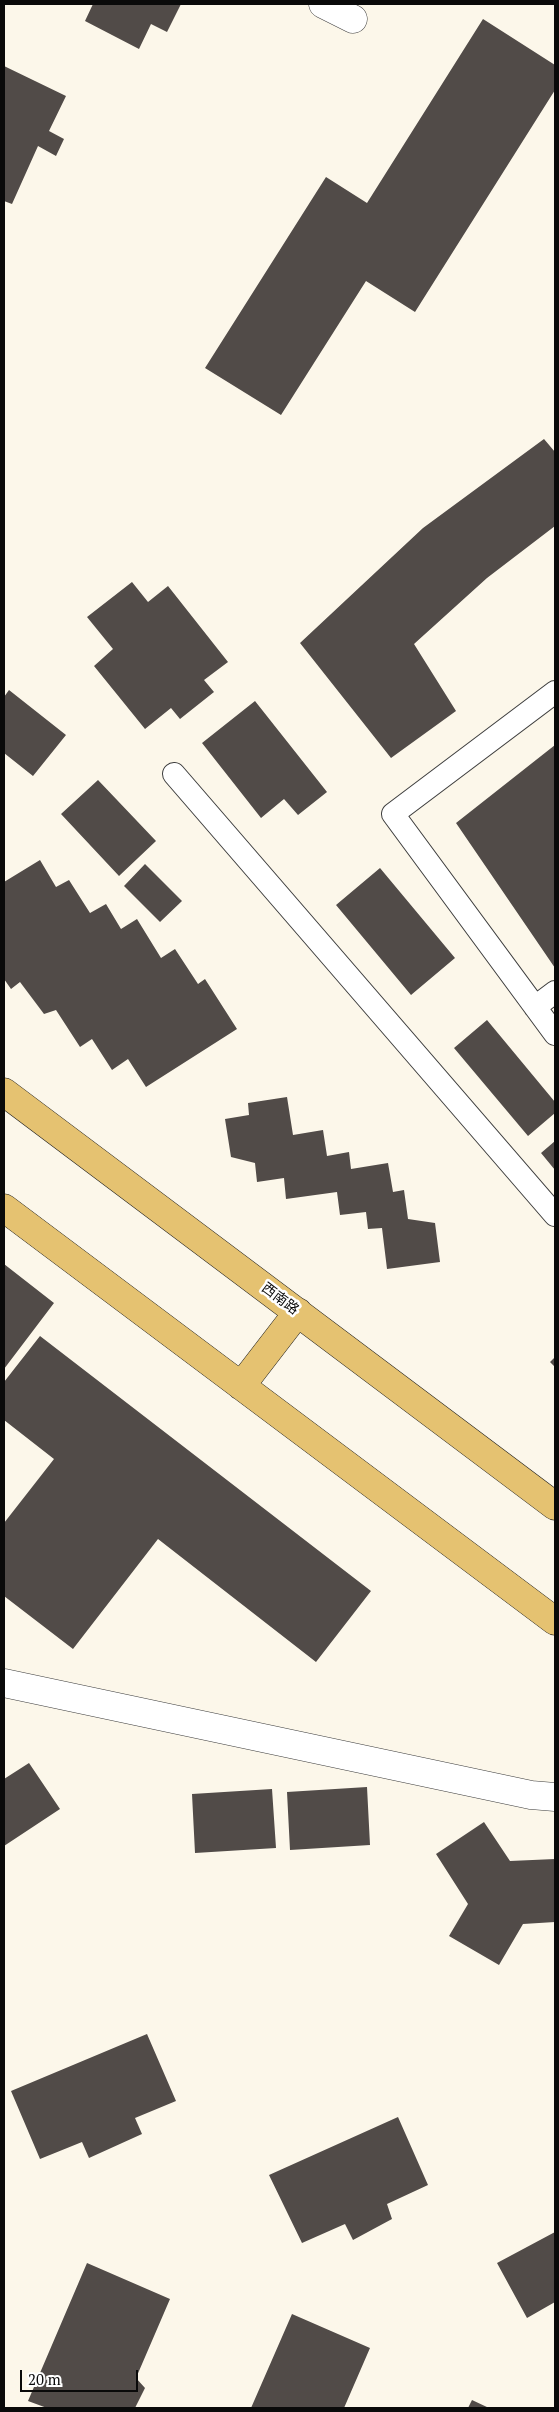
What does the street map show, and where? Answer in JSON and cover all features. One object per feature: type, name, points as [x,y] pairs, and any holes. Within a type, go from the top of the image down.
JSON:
[{"type":"main road","name":"西南路","points":[[4,1092],[555,1506]]},
{"type":"main road","points":[[4,1208],[555,1622]]},
{"type":"main road","points":[[240,1386],[298,1312]]},
{"type":"street","points":[[323,4],[352,19]]},
{"type":"street","points":[[4,1683],[522,1793],[555,1797]]},
{"type":"lane","points":[[555,692],[393,814],[555,1034]]},
{"type":"lane","points":[[174,774],[555,1215]]},
{"type":"lane","points":[[535,1007],[555,992]]},
{"type":"building","points":[[93,4],[181,4],[167,32],[151,24],[139,49],[85,21]]},
{"type":"building","points":[[483,19],[555,65],[555,90],[415,312],[366,281],[281,415],[205,368],[326,177],[367,203]]},
{"type":"building","points":[[4,66],[66,96],[49,131],[64,139],[56,156],[38,146],[12,204],[4,201]]},
{"type":"building","points":[[544,439],[555,452],[555,526],[487,578],[414,644],[456,711],[391,758],[300,643],[423,528]]},
{"type":"building","points":[[132,582],[148,602],[168,586],[228,662],[204,680],[214,692],[180,719],[171,708],[145,729],[94,666],[113,649],[87,617]]},
{"type":"building","points":[[9,690],[66,735],[33,776],[4,753],[4,697]]},
{"type":"building","points":[[255,701],[327,792],[298,815],[284,799],[261,818],[202,743]]},
{"type":"building","points":[[555,745],[555,968],[456,823]]},
{"type":"building","points":[[98,780],[156,841],[119,876],[61,814]]},
{"type":"building","points":[[40,860],[56,887],[69,880],[90,913],[106,904],[121,929],[137,919],[161,958],[175,949],[198,984],[205,979],[237,1029],[146,1087],[128,1059],[112,1070],[92,1039],[80,1047],[56,1010],[44,1014],[20,982],[11,989],[4,979],[4,882]]},
{"type":"building","points":[[145,864],[182,901],[160,922],[124,886]]},
{"type":"building","points":[[380,868],[455,958],[411,995],[336,905]]},
{"type":"building","points":[[487,1020],[555,1102],[555,1113],[528,1136],[454,1048]]},
{"type":"building","points":[[287,1097],[293,1135],[323,1130],[327,1156],[349,1152],[351,1169],[388,1163],[393,1192],[404,1190],[408,1219],[435,1223],[440,1262],[387,1269],[382,1228],[368,1229],[366,1212],[340,1215],[337,1192],[286,1199],[284,1178],[257,1182],[255,1163],[231,1157],[225,1119],[249,1115],[248,1103]]},
{"type":"building","points":[[555,1141],[555,1170],[541,1153]]},
{"type":"building","points":[[4,1264],[54,1303],[4,1369]]},
{"type":"building","points":[[40,1336],[371,1591],[316,1662],[158,1539],[73,1649],[4,1596],[4,1523],[54,1459],[4,1420],[4,1382]]},
{"type":"building","points":[[555,1357],[555,1367],[550,1362]]},
{"type":"building","points":[[29,1763],[60,1809],[4,1846],[4,1779]]},
{"type":"building","points":[[367,1787],[370,1845],[290,1850],[287,1792]]},
{"type":"building","points":[[272,1789],[276,1848],[195,1853],[192,1794]]},
{"type":"building","points":[[484,1822],[510,1861],[555,1859],[555,1922],[523,1924],[499,1965],[449,1936],[468,1904],[436,1854]]},
{"type":"building","points":[[147,2034],[176,2101],[135,2118],[142,2134],[89,2158],[82,2142],[40,2159],[11,2091]]},
{"type":"building","points":[[398,2117],[428,2185],[387,2204],[392,2219],[353,2240],[345,2224],[302,2243],[269,2175]]},
{"type":"building","points":[[555,2232],[555,2302],[527,2318],[497,2263]]},
{"type":"building","points":[[87,2263],[170,2299],[136,2378],[145,2388],[135,2408],[47,2408],[28,2401]]},
{"type":"building","points":[[292,2314],[370,2348],[344,2408],[251,2408]]},
{"type":"building","points":[[472,2400],[489,2408],[468,2408]]}]
